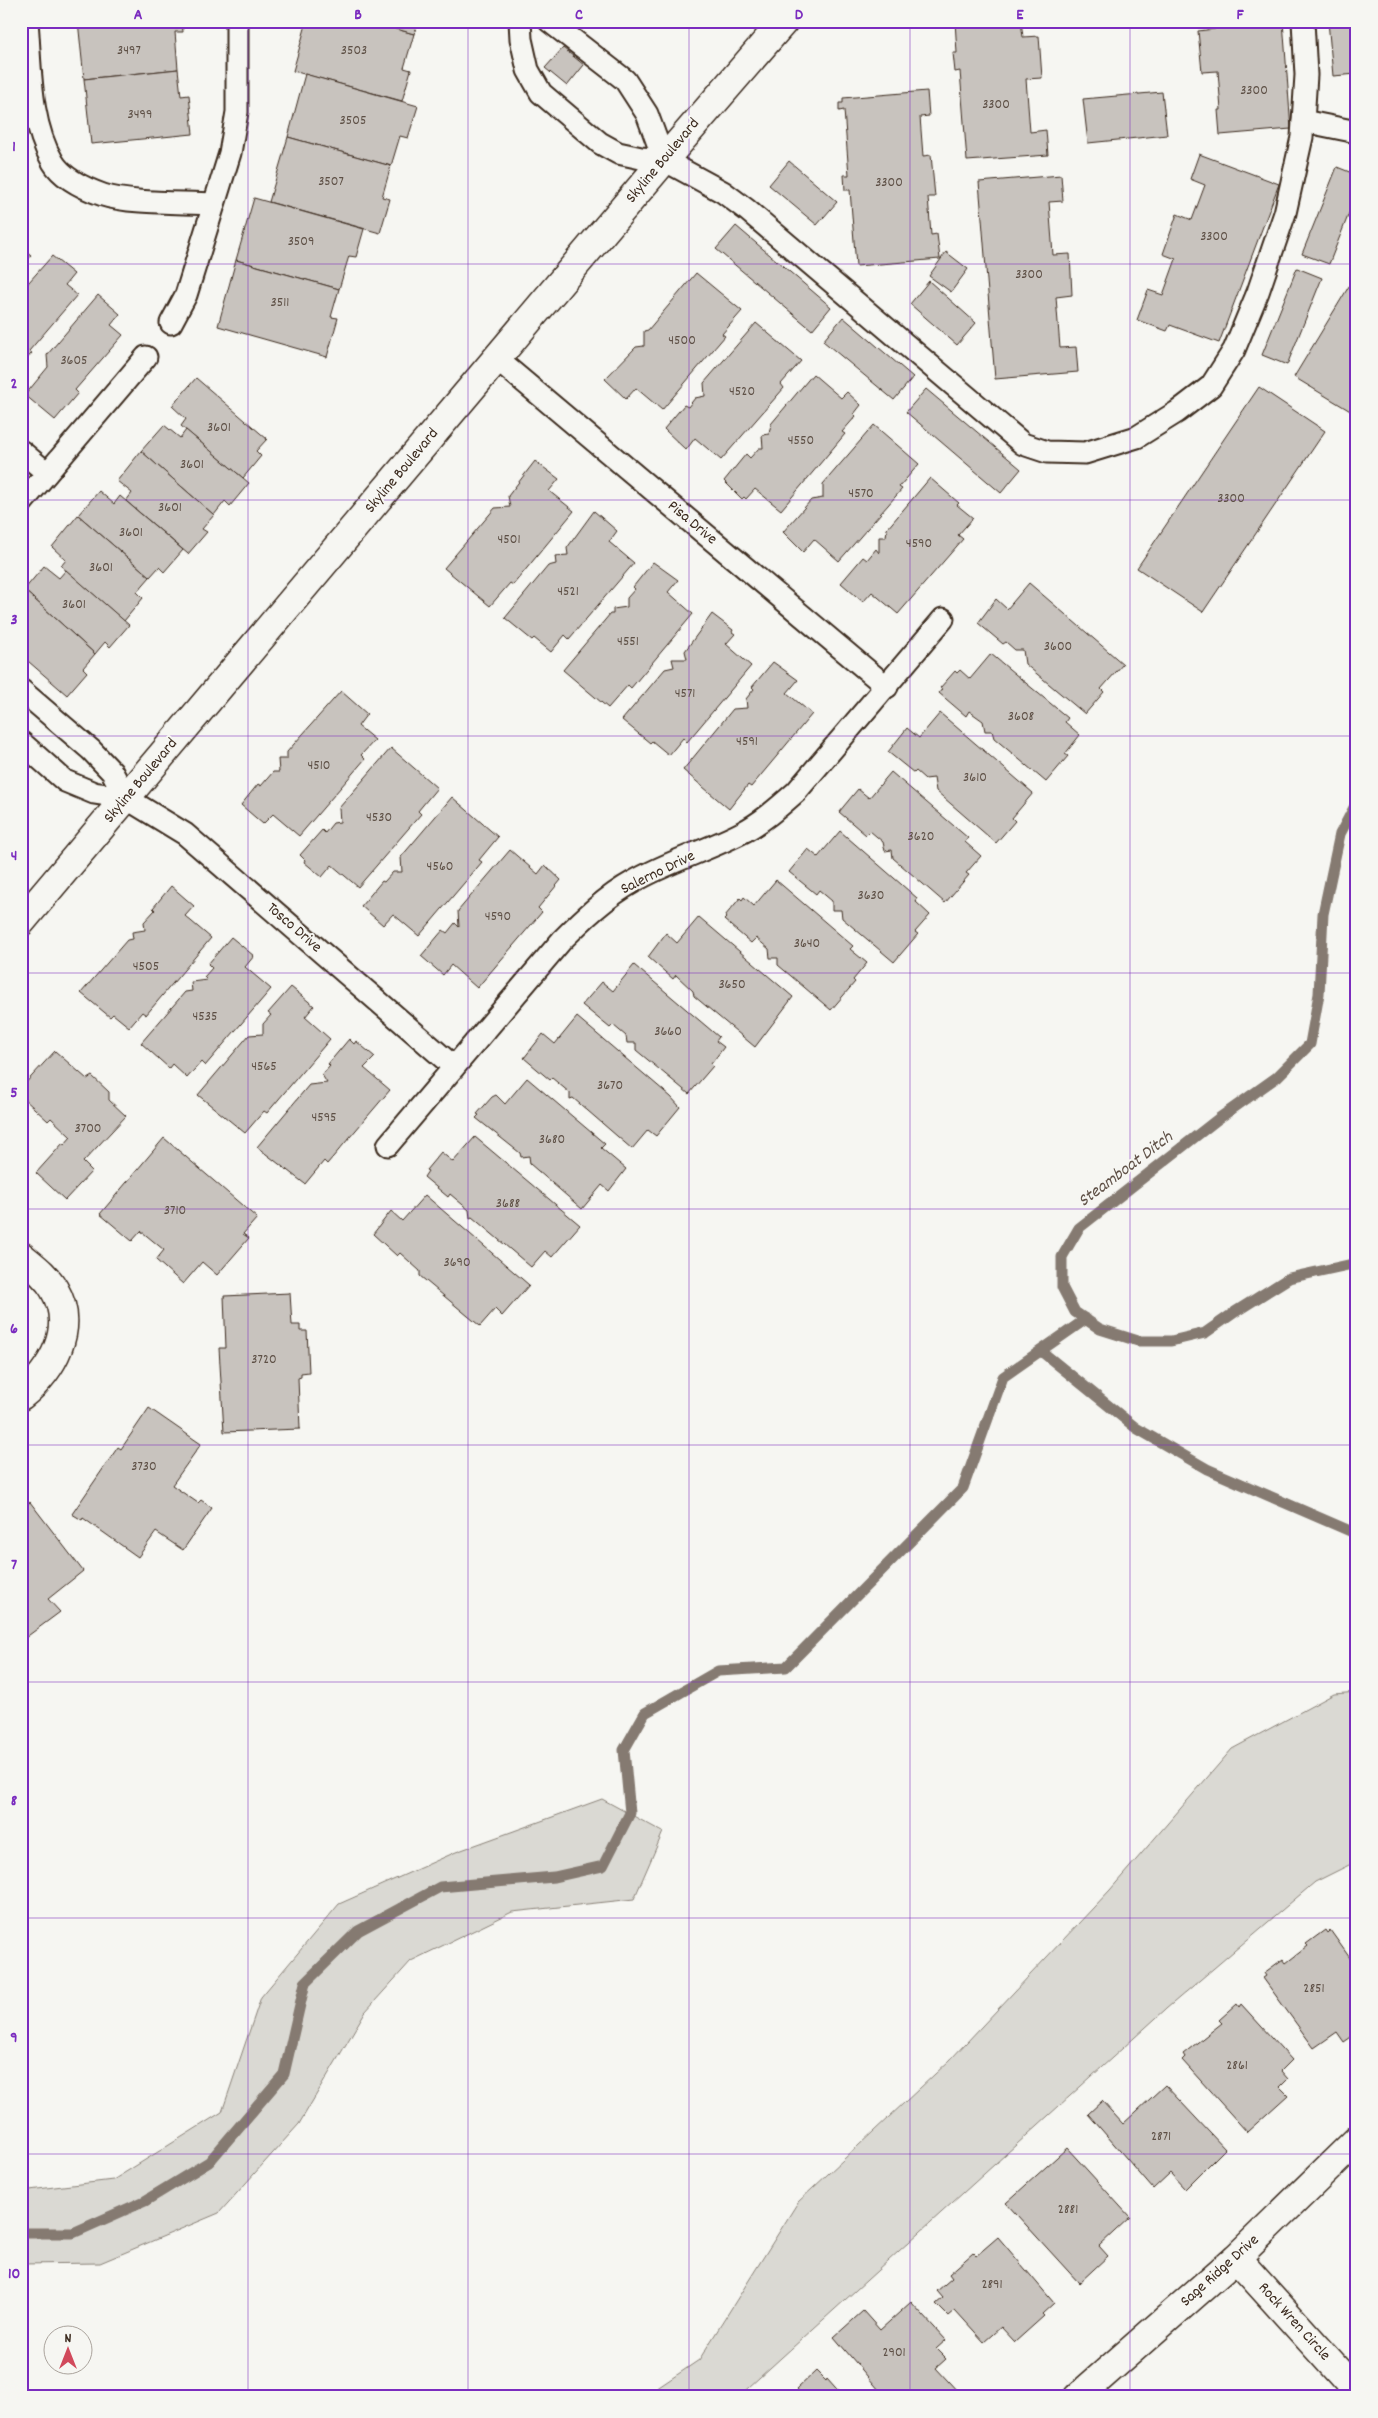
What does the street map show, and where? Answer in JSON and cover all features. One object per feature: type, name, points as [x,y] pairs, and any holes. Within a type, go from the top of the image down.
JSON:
[{"type":"street","name":"Skyline Boulevard","points":[[21,922],[664,160],[784,21]]},
{"type":"street","points":[[21,1256],[40,1272],[54,1289],[62,1309],[63,1329],[59,1350],[47,1371],[21,1396]]},
{"type":"street","name":"Sage Ridge Drive","points":[[1078,2397],[1236,2258],[1357,2140]]},
{"type":"street","name":"Rock Wren Circle","points":[[1236,2258],[1352,2386]]},
{"type":"lane","points":[[27,21],[40,130],[54,164],[73,182],[105,196],[213,204]]},
{"type":"lane","points":[[171,323],[186,295],[230,152],[237,112],[239,36],[237,21]]},
{"type":"lane","points":[[520,21],[521,39],[528,70],[541,93],[600,143],[618,152],[641,158],[664,160],[723,192],[747,210],[1024,444],[1046,452],[1085,453],[1137,437],[1177,412],[1211,386],[1234,350],[1264,274],[1285,212],[1302,137],[1306,75],[1302,21]]},
{"type":"lane","points":[[549,21],[625,80],[647,114],[664,160]]},
{"type":"lane","points":[[1303,121],[1357,132]]},
{"type":"lane","points":[[21,504],[146,357]]},
{"type":"lane","name":"Pisa Drive","points":[[497,359],[887,687]]},
{"type":"lane","points":[[21,452],[47,473]]},
{"type":"lane","name":"Salerno Drive","points":[[388,1145],[562,940],[581,921],[607,899],[634,881],[743,832],[771,814],[796,792],[943,619]]},
{"type":"lane","points":[[21,690],[92,750],[112,772],[126,798]]},
{"type":"lane","points":[[21,742],[64,781],[94,793],[126,798]]},
{"type":"lane","name":"Tosco Drive","points":[[126,798],[186,834],[454,1067]]},
{"type":"shaded area","points":[[1357,1692],[1357,1861],[1315,1882],[1166,2009],[738,2397],[644,2397],[699,2360],[798,2202],[950,2060],[1110,1890],[1232,1749],[1334,1694]]},
{"type":"shaded area","points":[[602,1799],[663,1832],[634,1899],[512,1912],[411,1961],[365,2012],[299,2124],[219,2213],[100,2263],[21,2264],[21,2191],[113,2180],[222,2112],[261,1997],[339,1904],[456,1852]]},
{"type":"building","points":[[78,21],[182,21],[183,32],[175,32],[178,69],[84,79]]},
{"type":"building","points":[[307,21],[368,21],[414,34],[404,68],[411,70],[402,101],[293,71]]},
{"type":"building","points":[[368,21],[418,21],[414,34]]},
{"type":"building","points":[[955,21],[1021,21],[1023,37],[1039,36],[1042,78],[1026,79],[1030,132],[1046,130],[1048,155],[967,161],[960,71],[955,72],[953,53],[957,53]]},
{"type":"building","points":[[1214,21],[1283,21],[1291,129],[1220,135],[1218,110],[1221,110],[1218,71],[1202,72],[1198,31],[1215,29]]},
{"type":"building","points":[[1328,21],[1355,21],[1357,74],[1333,76]]},
{"type":"building","points":[[563,48],[584,65],[567,86],[545,68]]},
{"type":"building","points":[[178,69],[181,96],[189,95],[193,134],[91,144],[84,79]]},
{"type":"building","points":[[305,74],[418,106],[408,138],[400,136],[391,166],[288,137]]},
{"type":"building","points":[[927,91],[929,116],[920,117],[923,156],[931,155],[935,197],[928,197],[931,235],[937,234],[940,259],[856,266],[850,190],[845,190],[844,175],[849,175],[844,110],[839,111],[839,103],[843,103],[843,98]]},
{"type":"building","points":[[1162,92],[1167,135],[1088,143],[1083,99]]},
{"type":"building","points":[[288,137],[391,166],[382,197],[390,199],[380,233],[269,202]]},
{"type":"building","points":[[1199,154],[1279,184],[1219,343],[1170,325],[1167,331],[1137,320],[1148,290],[1163,295],[1176,259],[1163,254],[1177,214],[1192,220],[1205,185],[1190,179]]},
{"type":"building","points":[[789,161],[837,202],[817,225],[769,185]]},
{"type":"building","points":[[1337,167],[1357,175],[1357,193],[1329,264],[1302,254]]},
{"type":"building","points":[[1061,175],[1063,201],[1049,202],[1053,255],[1070,254],[1072,295],[1056,297],[1060,348],[1076,347],[1078,372],[995,379],[979,182]]},
{"type":"building","points":[[254,198],[364,229],[356,257],[349,256],[339,289],[236,260]]},
{"type":"building","points":[[736,226],[831,307],[812,330],[716,249]]},
{"type":"building","points":[[21,248],[31,256],[21,267]]},
{"type":"building","points":[[946,252],[968,269],[951,292],[929,276]]},
{"type":"building","points":[[52,256],[74,274],[65,285],[77,295],[29,351],[32,353],[21,365],[21,291]]},
{"type":"building","points":[[236,260],[339,289],[331,317],[338,318],[327,357],[218,326]]},
{"type":"building","points":[[1297,268],[1322,278],[1287,365],[1262,355]]},
{"type":"building","points":[[696,273],[742,311],[722,334],[725,336],[662,410],[636,388],[626,399],[605,379],[636,347],[644,346],[644,331],[648,330]]},
{"type":"building","points":[[1357,273],[1357,415],[1294,377]]},
{"type":"building","points":[[929,281],[976,323],[957,345],[910,304]]},
{"type":"building","points":[[98,295],[120,314],[111,325],[123,335],[75,390],[78,393],[55,420],[25,395],[48,367],[47,355]]},
{"type":"building","points":[[843,317],[913,377],[894,400],[823,341]]},
{"type":"building","points":[[756,323],[801,361],[781,384],[784,388],[721,460],[695,438],[686,450],[664,429],[684,405],[688,407],[695,398],[705,396],[704,383]]},
{"type":"building","points":[[813,374],[841,398],[847,392],[861,405],[854,414],[856,416],[842,432],[845,434],[781,510],[755,489],[746,499],[744,497],[742,499],[724,481],[746,454],[750,458],[759,448],[763,448],[762,435],[769,434],[771,424]]},
{"type":"building","points":[[196,378],[267,439],[256,451],[261,456],[243,478],[181,426],[186,419],[172,406]]},
{"type":"building","points":[[1259,387],[1325,431],[1203,612],[1137,568]]},
{"type":"building","points":[[926,389],[1021,469],[1001,493],[906,412]]},
{"type":"building","points":[[164,425],[180,438],[186,430],[249,483],[230,506],[225,501],[214,515],[141,451]]},
{"type":"building","points":[[874,425],[919,464],[899,487],[902,489],[839,561],[814,539],[803,552],[783,532],[811,500],[823,498],[823,484]]},
{"type":"building","points":[[141,451],[214,515],[202,529],[207,532],[188,554],[126,501],[132,493],[117,481]]},
{"type":"building","points":[[535,461],[559,479],[549,491],[574,511],[513,585],[510,583],[490,606],[444,568],[495,508],[510,507],[508,496]]},
{"type":"building","points":[[930,478],[973,518],[958,535],[963,539],[898,614],[872,592],[863,602],[841,583],[863,557],[867,560],[876,549],[879,553],[879,537],[886,537],[887,529]]},
{"type":"building","points":[[99,491],[114,504],[120,496],[183,550],[164,572],[159,567],[150,577],[78,515]]},
{"type":"building","points":[[594,511],[617,531],[609,542],[634,563],[569,639],[565,635],[551,652],[534,638],[532,640],[505,618],[548,566],[556,564],[555,556],[568,555],[567,548]]},
{"type":"building","points":[[78,515],[150,577],[137,592],[143,598],[124,621],[61,566],[66,560],[52,547]]},
{"type":"building","points":[[653,562],[678,580],[668,592],[693,614],[631,688],[628,685],[608,708],[563,670],[610,614],[613,614],[613,609],[627,607],[627,598],[635,589],[633,587]]},
{"type":"building","points":[[44,566],[59,578],[66,570],[129,625],[110,647],[105,642],[95,654],[24,590]]},
{"type":"building","points":[[1029,583],[1123,664],[1101,689],[1104,692],[1085,714],[1025,664],[1023,650],[1015,650],[1006,642],[1003,644],[978,623],[996,599],[1007,609]]},
{"type":"building","points":[[24,590],[95,654],[83,668],[87,672],[67,695],[21,655],[21,593]]},
{"type":"building","points":[[712,614],[733,630],[732,632],[735,634],[726,644],[751,666],[687,742],[683,738],[669,755],[652,741],[650,743],[622,720],[665,669],[674,667],[672,659],[687,659],[685,651]]},
{"type":"building","points":[[991,654],[1068,718],[1065,722],[1080,735],[1065,754],[1068,756],[1046,782],[994,738],[992,731],[985,731],[983,721],[969,711],[966,716],[939,693],[942,689],[940,688],[955,671],[957,673],[960,670],[970,679]]},
{"type":"building","points":[[773,662],[798,680],[787,693],[812,714],[751,787],[748,785],[729,809],[683,770],[733,709],[747,708],[746,699],[754,689],[752,687]]},
{"type":"building","points":[[341,691],[367,714],[358,726],[375,740],[361,755],[365,759],[299,836],[273,814],[263,824],[241,805],[258,784],[261,786],[273,772],[279,772],[278,759],[287,759],[287,752]]},
{"type":"building","points":[[940,713],[1033,793],[1012,818],[1015,821],[996,843],[936,791],[934,778],[925,779],[916,771],[914,773],[888,752],[907,728],[919,738]]},
{"type":"building","points":[[391,748],[437,788],[418,811],[421,814],[358,887],[332,865],[322,877],[304,862],[305,860],[300,855],[322,830],[325,833],[333,823],[340,822],[339,808]]},
{"type":"building","points":[[891,772],[968,838],[965,842],[981,856],[966,873],[969,875],[945,903],[893,858],[892,850],[885,851],[883,842],[870,831],[866,835],[839,812],[858,789],[869,798]]},
{"type":"building","points":[[452,797],[498,837],[479,860],[482,862],[419,936],[393,914],[383,925],[361,906],[382,881],[384,882],[393,872],[402,872],[401,857]]},
{"type":"building","points":[[840,831],[917,898],[915,901],[930,915],[915,932],[918,934],[894,962],[842,918],[841,910],[832,910],[832,901],[819,890],[816,894],[789,872],[808,849],[818,857]]},
{"type":"building","points":[[510,850],[538,874],[545,865],[561,880],[538,908],[542,912],[477,988],[451,965],[443,975],[421,956],[443,930],[447,933],[455,923],[459,927],[458,911]]},
{"type":"building","points":[[776,880],[853,946],[850,949],[867,963],[853,980],[855,982],[831,1010],[778,965],[778,958],[770,958],[769,949],[756,938],[751,943],[724,920],[727,917],[725,916],[740,898],[742,900],[744,897],[754,906]]},
{"type":"building","points":[[171,886],[194,906],[185,916],[211,938],[146,1015],[142,1012],[129,1027],[113,1014],[110,1017],[81,993],[127,940],[133,939],[132,932],[145,930],[144,922],[155,910],[153,908]]},
{"type":"building","points":[[699,917],[793,997],[755,1047],[694,996],[693,991],[676,975],[673,979],[648,957],[666,933],[677,943]]},
{"type":"building","points":[[231,937],[254,956],[245,967],[271,989],[205,1066],[201,1062],[187,1078],[172,1064],[169,1068],[141,1043],[185,992],[192,991],[191,982],[207,980],[204,977],[212,968],[208,964]]},
{"type":"building","points":[[634,965],[719,1037],[716,1041],[724,1047],[711,1064],[713,1066],[689,1094],[636,1050],[636,1043],[627,1043],[626,1036],[613,1025],[610,1028],[582,1005],[602,982],[613,991]]},
{"type":"building","points":[[291,987],[314,1006],[305,1017],[330,1039],[267,1113],[264,1111],[245,1133],[198,1095],[249,1035],[263,1034],[263,1024],[271,1015],[268,1013]]},
{"type":"building","points":[[577,1017],[671,1097],[680,1107],[656,1136],[648,1130],[632,1149],[573,1098],[570,1099],[570,1093],[552,1078],[550,1080],[524,1058],[543,1034],[555,1044]]},
{"type":"building","points":[[349,1039],[354,1044],[356,1041],[375,1057],[364,1068],[390,1090],[327,1164],[324,1161],[305,1184],[257,1147],[309,1085],[327,1083],[322,1075],[330,1066],[328,1064]]},
{"type":"building","points":[[55,1051],[87,1079],[92,1076],[109,1092],[109,1100],[126,1116],[83,1162],[92,1171],[65,1200],[36,1173],[63,1143],[64,1145],[71,1137],[51,1118],[48,1121],[21,1096],[21,1088]]},
{"type":"building","points":[[527,1078],[605,1144],[601,1148],[626,1169],[609,1191],[602,1185],[582,1209],[530,1164],[529,1156],[521,1157],[520,1153],[476,1118],[479,1115],[477,1114],[496,1095],[505,1104]]},
{"type":"building","points":[[475,1137],[580,1225],[552,1257],[545,1251],[531,1267],[472,1217],[470,1218],[469,1210],[450,1194],[448,1197],[424,1177],[428,1171],[426,1170],[441,1152],[453,1162]]},
{"type":"building","points":[[164,1138],[257,1218],[243,1234],[249,1238],[217,1275],[202,1262],[183,1284],[156,1260],[164,1250],[141,1231],[132,1241],[100,1214]]},
{"type":"building","points":[[425,1195],[529,1285],[502,1316],[495,1309],[480,1326],[420,1276],[420,1271],[400,1253],[397,1256],[373,1234],[391,1211],[402,1221]]},
{"type":"building","points":[[290,1293],[292,1325],[300,1325],[300,1331],[307,1331],[309,1372],[301,1373],[301,1377],[298,1378],[300,1429],[224,1432],[219,1348],[226,1348],[224,1296]]},
{"type":"building","points":[[149,1408],[201,1444],[172,1485],[198,1503],[201,1500],[212,1508],[183,1550],[156,1532],[138,1557],[83,1518],[82,1520],[72,1514],[118,1447],[121,1449]]},
{"type":"building","points":[[30,1502],[83,1571],[48,1599],[60,1612],[21,1641],[21,1509]]},
{"type":"building","points":[[1325,1930],[1327,1933],[1330,1930],[1357,1968],[1357,2033],[1344,2042],[1337,2032],[1314,2048],[1263,1978],[1266,1976],[1264,1973],[1283,1959],[1286,1963],[1308,1946],[1306,1944]]},
{"type":"building","points":[[1237,2004],[1239,2007],[1241,2004],[1292,2060],[1281,2071],[1288,2079],[1280,2087],[1288,2095],[1247,2132],[1182,2060],[1185,2057],[1183,2054],[1222,2023],[1219,2020]]},
{"type":"building","points":[[1165,2085],[1225,2149],[1185,2189],[1170,2173],[1153,2189],[1088,2114],[1102,2101],[1123,2124]]},
{"type":"building","points":[[1067,2148],[1130,2217],[1099,2246],[1108,2256],[1079,2283],[1006,2203]]},
{"type":"building","points":[[998,2237],[1054,2303],[1042,2314],[1044,2316],[1015,2342],[1001,2327],[984,2342],[955,2310],[948,2316],[936,2304],[943,2298],[937,2291],[952,2278],[949,2274],[973,2253],[976,2256]]},
{"type":"building","points":[[911,2302],[946,2340],[936,2349],[946,2359],[936,2368],[960,2394],[957,2397],[885,2397],[834,2337],[863,2311],[880,2330]]},
{"type":"building","points":[[816,2371],[826,2381],[827,2379],[843,2397],[804,2397],[797,2389]]},
{"type":"waterway","name":"Steamboat Ditch","points":[[1357,802],[1340,834],[1323,914],[1319,994],[1310,1044],[1277,1077],[1218,1119],[1079,1228],[1062,1257],[1062,1287],[1075,1312],[1100,1329],[1138,1341],[1171,1341],[1205,1333],[1289,1278],[1357,1263]]},
{"type":"waterway","points":[[21,2233],[73,2233],[145,2201],[209,2162],[284,2074],[305,1983],[358,1931],[440,1887],[554,1877],[603,1866],[630,1813],[624,1750],[645,1713],[718,1671],[786,1667],[963,1488],[1003,1377],[1086,1319]]},
{"type":"waterway","points":[[1041,1351],[1136,1428],[1207,1469],[1357,1534]]}]
